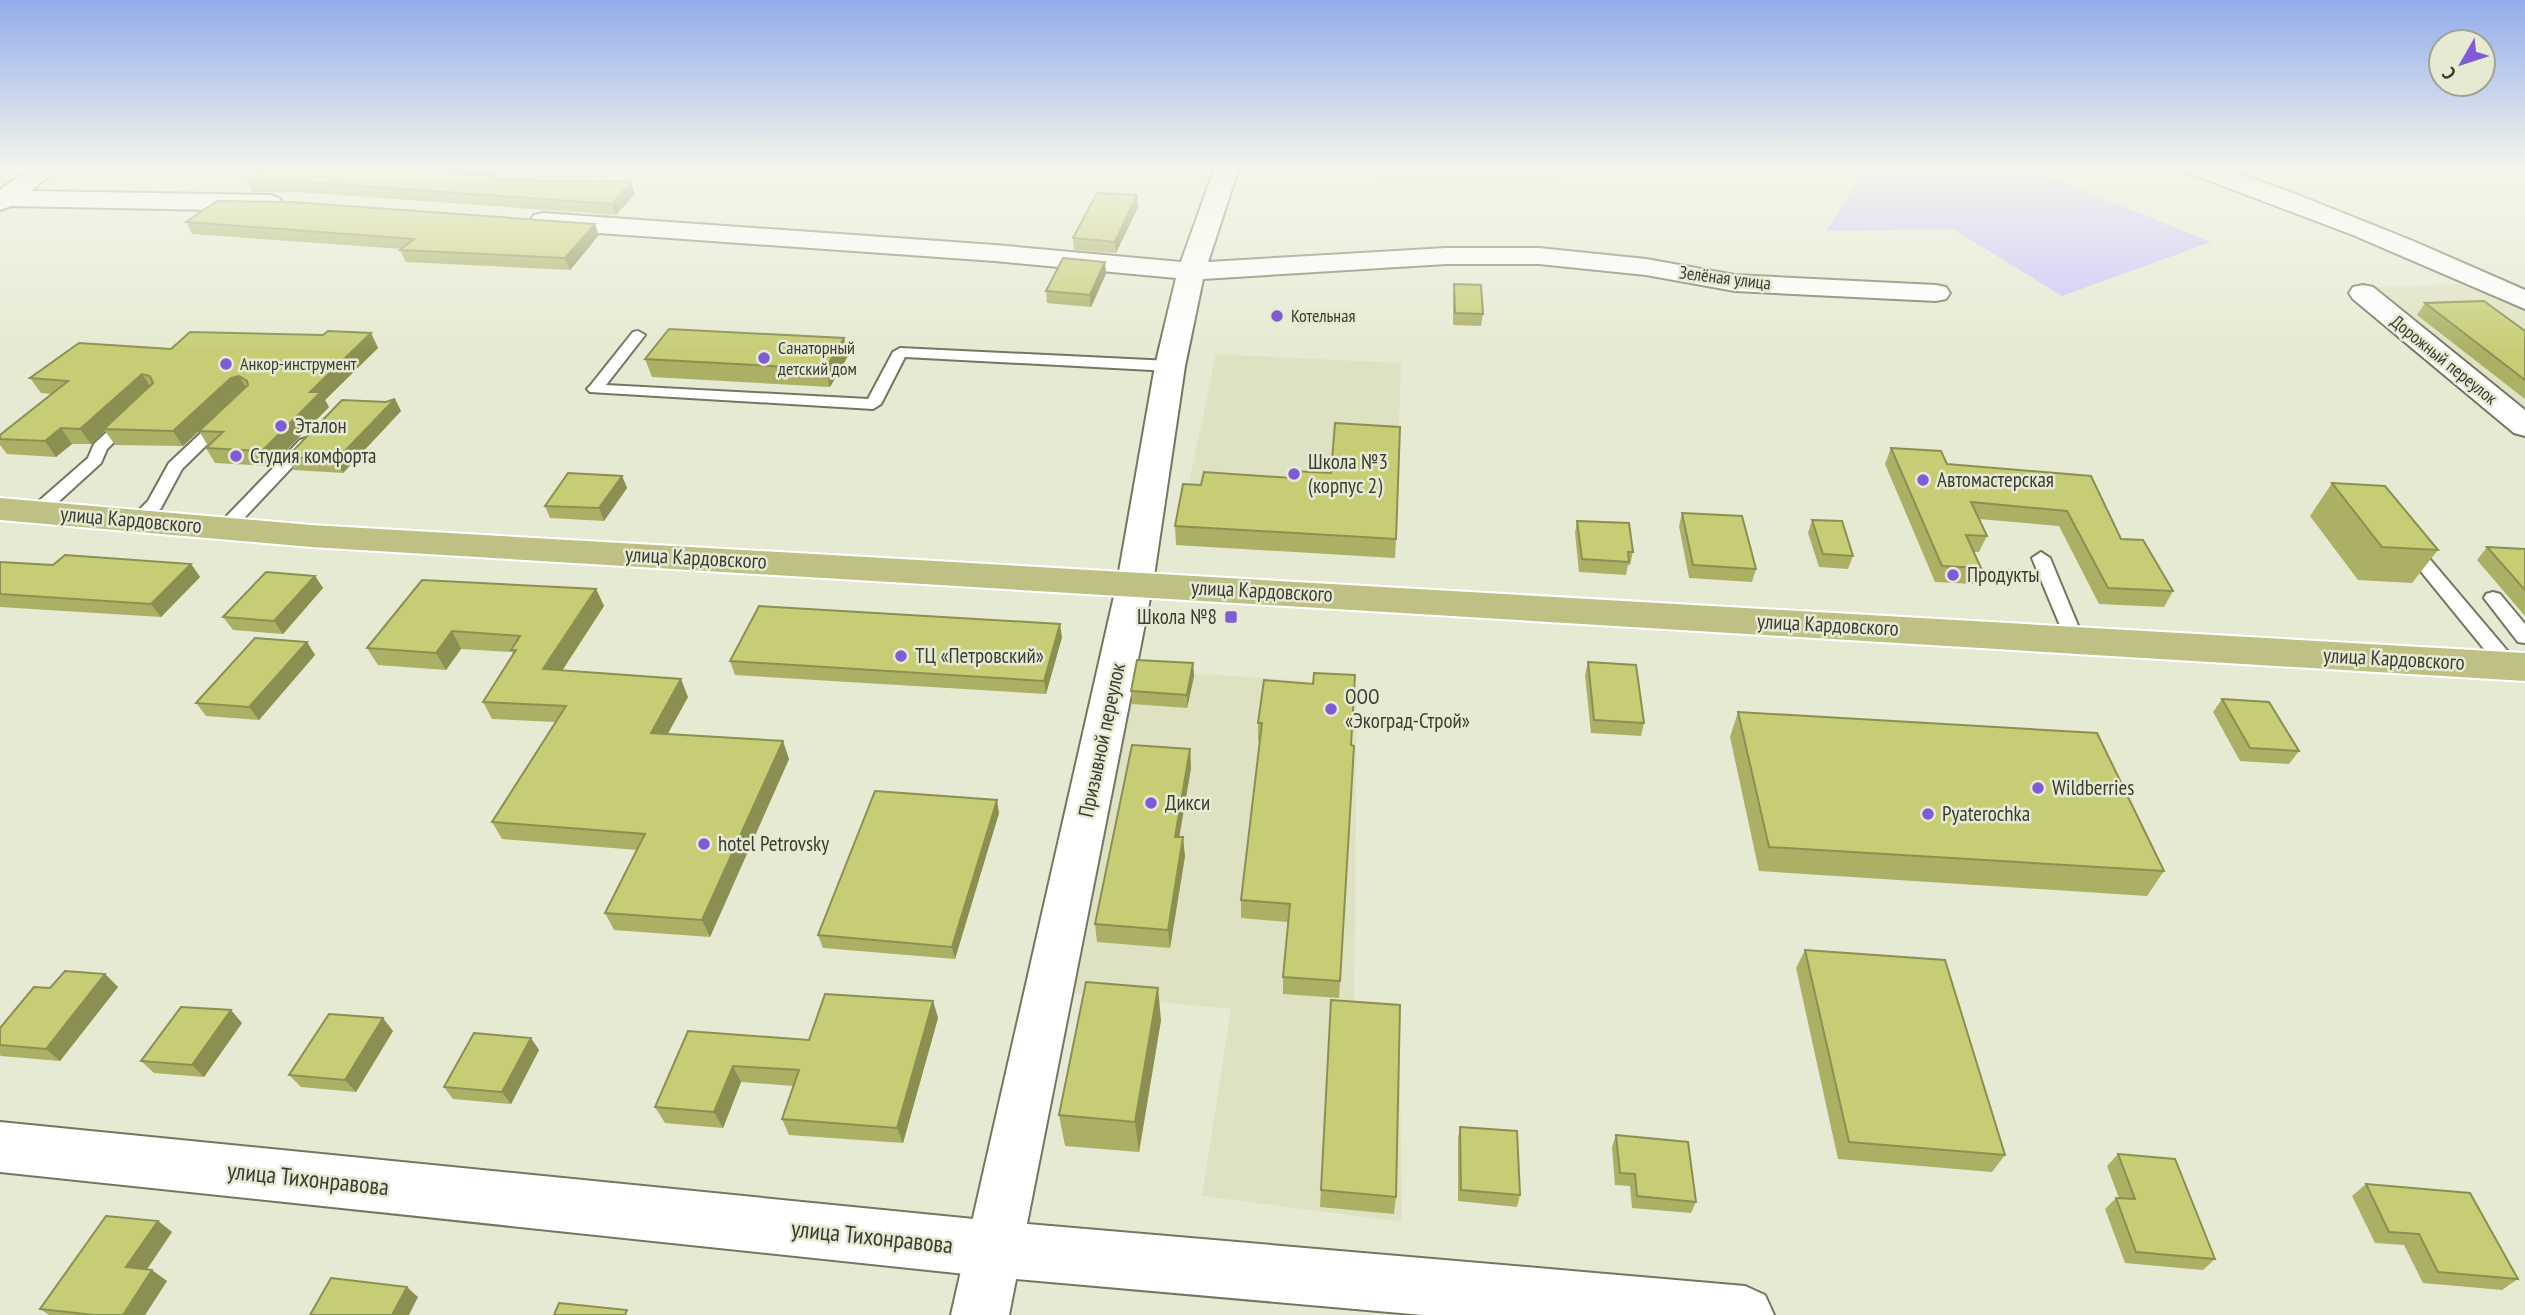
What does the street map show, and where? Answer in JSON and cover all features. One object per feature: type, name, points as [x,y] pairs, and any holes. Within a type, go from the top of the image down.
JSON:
[{"type":"main road","name":"улица Кардовского","points":[[0,509],[325,536],[1137,611],[2075,640],[2520,657]]},
{"type":"street","name":"Зелёная улица","points":[[649,228],[995,253],[1191,271],[1446,256],[1539,256],[1646,267],[1735,283],[1936,293]]},
{"type":"street","name":"Призывной переулок","points":[[980,1315],[1137,611],[1170,366],[1191,271],[1206,228]]},
{"type":"street","points":[[2361,228],[2425,254],[2525,301]]},
{"type":"street","name":"Дорожный переулок","points":[[2363,293],[2525,426]]},
{"type":"street","name":"улица Тихонравова","points":[[6,1156],[994,1249],[1745,1315]]},
{"type":"lane","points":[[638,335],[595,389],[873,404],[900,352],[1170,366]]},
{"type":"lane","points":[[137,521],[155,504],[175,467],[238,407]]},
{"type":"lane","points":[[38,512],[94,460],[100,447],[136,413]]},
{"type":"lane","points":[[225,528],[314,435]]},
{"type":"lane","points":[[2416,554],[2520,657]]},
{"type":"lane","points":[[2041,558],[2075,640]]},
{"type":"lane","points":[[2493,598],[2520,657]]},
{"type":"shaded area","points":[[1828,228],[2177,228],[2211,242],[2062,296],[1953,229],[1826,231]]},
{"type":"shaded area","points":[[2487,283],[2525,300],[2525,419],[2353,288]]},
{"type":"shaded area","name":"Школа №3 (корпус 2)","points":[[1216,354],[1401,363],[1395,558],[1176,545]]},
{"type":"shaded area","points":[[1138,670],[1357,684],[1354,1007],[1399,1011],[1402,1222],[1202,1196],[1231,1009],[1068,993]]},
{"type":"building","points":[[271,228],[591,228],[565,258],[400,250],[414,239]]},
{"type":"building","points":[[1078,228],[1121,228],[1115,242],[1073,238]]},
{"type":"building","points":[[1063,258],[1105,262],[1090,295],[1046,291]]},
{"type":"building","points":[[1454,284],[1481,285],[1483,314],[1455,313]]},
{"type":"building","points":[[2484,301],[2525,331],[2525,380],[2425,303]]},
{"type":"building","points":[[669,329],[844,338],[825,369],[645,359]]},
{"type":"building","points":[[328,331],[371,333],[310,392],[321,392],[262,451],[206,448],[223,432],[199,431],[248,385],[247,381],[239,376],[231,378],[173,431],[104,429],[153,383],[150,376],[142,374],[80,429],[61,428],[45,441],[0,439],[0,435],[68,381],[30,378],[79,343],[171,349],[190,332],[323,335]]},
{"type":"building","points":[[395,399],[336,460],[287,457],[342,400],[386,402]]},
{"type":"building","points":[[1335,423],[1400,427],[1396,539],[1175,526],[1183,484],[1201,485],[1204,472],[1292,478],[1293,471],[1331,473]]},
{"type":"building","points":[[1891,448],[1941,451],[1947,464],[2091,476],[2121,539],[2143,540],[2173,591],[2108,588],[2067,511],[1971,502],[1987,536],[1966,535],[1981,568],[1942,566]]},
{"type":"building","points":[[568,473],[622,476],[599,508],[545,506]]},
{"type":"building","points":[[2332,483],[2385,486],[2438,550],[2382,547]]},
{"type":"building","points":[[1682,513],[1742,516],[1756,569],[1693,565]]},
{"type":"building","points":[[1812,520],[1842,521],[1853,556],[1823,554]]},
{"type":"building","points":[[1577,521],[1629,523],[1633,552],[1628,552],[1629,562],[1582,559]]},
{"type":"building","points":[[2487,547],[2525,549],[2525,590]]},
{"type":"building","points":[[65,555],[191,564],[151,604],[0,594],[0,562],[53,565]]},
{"type":"building","points":[[266,572],[315,576],[274,621],[223,617]]},
{"type":"building","points":[[422,580],[596,589],[543,669],[681,679],[651,733],[783,741],[702,920],[605,913],[645,834],[492,822],[566,706],[483,702],[516,650],[511,650],[520,636],[452,631],[436,653],[367,648]]},
{"type":"building","name":"ТЦ «Петровский»","points":[[759,606],[1060,624],[1044,681],[730,661]]},
{"type":"building","points":[[255,638],[307,642],[249,707],[196,703]]},
{"type":"building","points":[[1137,660],[1193,663],[1187,695],[1131,691]]},
{"type":"building","points":[[1588,662],[1636,665],[1644,723],[1594,720]]},
{"type":"building","points":[[1314,673],[1355,675],[1351,745],[1354,746],[1340,981],[1283,977],[1290,904],[1241,900],[1262,723],[1258,723],[1264,680],[1313,684]]},
{"type":"building","points":[[2222,699],[2269,702],[2299,751],[2250,748]]},
{"type":"building","name":"Pyaterochka","points":[[1738,712],[2097,733],[2164,871],[1769,847]]},
{"type":"building","points":[[1132,745],[1190,749],[1175,837],[1183,837],[1168,930],[1095,924]]},
{"type":"building","points":[[875,791],[997,800],[952,947],[818,935]]},
{"type":"building","points":[[1805,950],[1945,960],[2005,1155],[1849,1142]]},
{"type":"building","points":[[65,971],[105,974],[46,1049],[0,1045],[0,1028],[34,987],[50,988]]},
{"type":"building","points":[[1086,982],[1158,988],[1135,1122],[1059,1115]]},
{"type":"building","points":[[825,994],[933,1001],[897,1128],[782,1119],[799,1070],[733,1066],[714,1112],[655,1107],[688,1031],[809,1040]]},
{"type":"building","points":[[1331,1000],[1400,1005],[1396,1197],[1321,1190]]},
{"type":"building","points":[[181,1007],[231,1010],[192,1065],[141,1061]]},
{"type":"building","points":[[329,1014],[383,1018],[345,1080],[289,1075]]},
{"type":"building","points":[[474,1033],[531,1038],[502,1092],[444,1087]]},
{"type":"building","points":[[1460,1127],[1517,1131],[1520,1195],[1461,1190]]},
{"type":"building","points":[[1616,1135],[1688,1142],[1696,1202],[1637,1196],[1635,1174],[1620,1173]]},
{"type":"building","points":[[2118,1154],[2175,1159],[2215,1259],[2136,1252],[2116,1198],[2135,1199]]},
{"type":"building","points":[[2366,1184],[2470,1193],[2518,1279],[2438,1272],[2419,1234],[2389,1232]]},
{"type":"building","points":[[106,1216],[158,1221],[126,1267],[152,1270],[123,1315],[40,1309]]},
{"type":"building","points":[[331,1278],[407,1287],[392,1315],[310,1315]]},
{"type":"building","points":[[559,1303],[627,1310],[625,1315],[554,1315]]},
{"type":"place","name":"Котельная","points":[[1277,316]]},
{"type":"place","name":"Санаторный детский дом","points":[[764,358]]},
{"type":"place","name":"Анкор-инструмент","points":[[226,364]]},
{"type":"place","name":"Эталон","points":[[281,426]]},
{"type":"place","name":"Студия комфорта","points":[[236,456]]},
{"type":"place","name":"Школа №3 (корпус 2)","points":[[1294,474]]},
{"type":"place","name":"Автомастерская","points":[[1923,480]]},
{"type":"place","name":"Продукты","points":[[1953,575]]},
{"type":"place","name":"Школа №8","points":[[1231,617]]},
{"type":"place","name":"ТЦ «Петровский»","points":[[901,656]]},
{"type":"place","name":"ООО «Экоград-Строй»","points":[[1331,709]]},
{"type":"place","name":"Wildberries","points":[[2038,788]]},
{"type":"place","name":"Дикси","points":[[1151,803]]},
{"type":"place","name":"Pyaterochka","points":[[1928,814]]},
{"type":"place","name":"hotel Petrovsky","points":[[704,844]]}]
